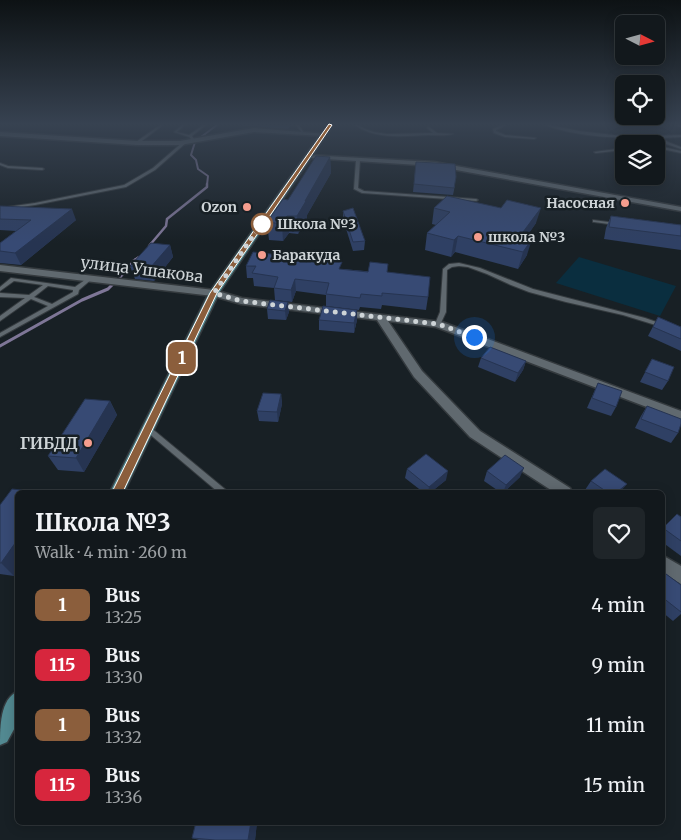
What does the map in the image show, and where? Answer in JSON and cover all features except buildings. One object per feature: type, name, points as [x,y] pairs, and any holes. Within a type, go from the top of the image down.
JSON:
[{"type":"main road","points":[[118,490],[214,293],[304,164]]},
{"type":"main road","points":[[0,735],[15,709]]},
{"type":"street","points":[[435,164],[681,209]]},
{"type":"street","name":"улица Ушакова","points":[[0,268],[214,293],[241,301],[438,324],[681,416]]},
{"type":"street","points":[[380,317],[418,374],[475,434],[562,490]]},
{"type":"street","points":[[665,564],[681,576]]},
{"type":"lane","points":[[1,164],[8,167],[42,169]]},
{"type":"lane","points":[[0,209],[125,186],[159,164]]},
{"type":"lane","points":[[357,164],[356,189],[363,192],[476,200]]},
{"type":"lane","points":[[594,221],[623,225]]},
{"type":"lane","points":[[438,324],[443,312],[445,269],[448,265],[456,264],[476,268],[521,287],[559,299],[669,328]]},
{"type":"lane","points":[[0,335],[76,293],[76,289],[91,278]]},
{"type":"lane","points":[[0,289],[13,279],[76,289]]},
{"type":"lane","points":[[0,319],[48,284]]},
{"type":"lane","points":[[0,295],[30,298],[53,306]]},
{"type":"lane","points":[[148,429],[220,490]]},
{"type":"shaded area","points":[[579,257],[676,286],[660,316],[556,283]]},
{"type":"waterway","points":[[197,164],[198,169],[208,176],[207,185]]},
{"type":"waterway","points":[[149,246],[166,226],[167,219],[207,187],[207,185]]},
{"type":"waterway","points":[[133,261],[139,257]]},
{"type":"waterway","points":[[120,277],[135,260]]},
{"type":"waterway","points":[[0,346],[82,300],[108,289],[113,284]]},
{"type":"bus line","name":"1","points":[[118,490],[214,293],[304,164]]},
{"type":"place","name":"Насосная","points":[[625,203]]},
{"type":"place","name":"Ozon","points":[[247,207]]},
{"type":"place","name":"Школа №3","points":[[262,224]]},
{"type":"place","name":"школа №3","points":[[478,237]]},
{"type":"place","name":"Баракуда","points":[[262,255]]},
{"type":"place","name":"ГИБДД","points":[[88,443]]},
{"type":"route","points":[[262,224],[264,220],[214,293],[241,301],[438,324],[474,337]]}]
